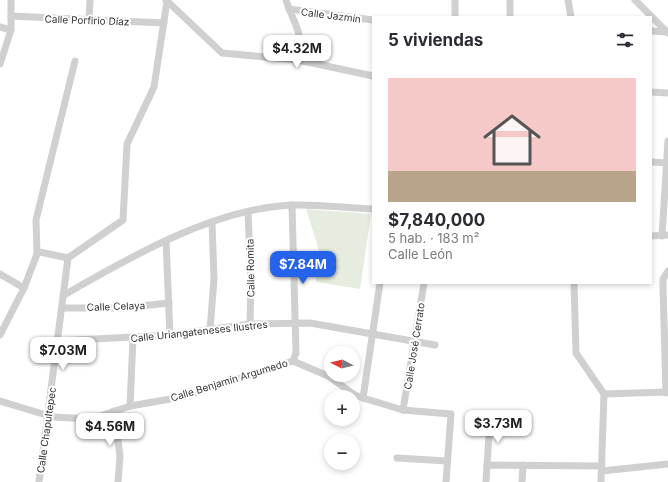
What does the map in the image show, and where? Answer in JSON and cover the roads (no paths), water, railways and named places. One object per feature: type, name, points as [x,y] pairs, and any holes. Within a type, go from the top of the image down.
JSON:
[{"type":"street","points":[[0,64],[11,30],[11,0]]},
{"type":"street","points":[[89,20],[90,0]]},
{"type":"street","points":[[37,254],[40,252],[68,258],[123,220],[127,144],[154,87],[166,0]]},
{"type":"street","points":[[166,0],[222,52],[298,60],[372,76]]},
{"type":"street","points":[[286,0],[300,30],[300,49],[298,60]]},
{"type":"street","points":[[455,0],[455,16]]},
{"type":"street","points":[[510,0],[510,16]]},
{"type":"street","points":[[568,0],[571,16]]},
{"type":"street","points":[[636,0],[652,16]]},
{"type":"street","name":"Calle Jazmín","points":[[289,9],[372,20]]},
{"type":"street","name":"Calle Porfirio Díaz","points":[[11,16],[164,23]]},
{"type":"street","points":[[652,16],[668,33]]},
{"type":"street","points":[[0,27],[11,30]]},
{"type":"street","points":[[652,31],[668,33]]},
{"type":"street","points":[[0,335],[24,288],[37,254],[36,220],[75,62]]},
{"type":"street","points":[[652,92],[668,93]]},
{"type":"street","points":[[652,236],[665,236],[668,142]]},
{"type":"street","points":[[652,162],[667,163]]},
{"type":"street","points":[[292,205],[296,353],[293,361]]},
{"type":"street","points":[[64,295],[114,266],[166,241],[212,222],[248,212],[292,205],[372,209]]},
{"type":"street","name":"Calle Romita","points":[[248,212],[252,282],[250,324]]},
{"type":"street","points":[[210,330],[214,279],[212,222]]},
{"type":"street","points":[[166,241],[170,335]]},
{"type":"street","name":"Calle Chapultepec","points":[[39,482],[68,258]]},
{"type":"street","points":[[604,394],[667,392],[663,279],[668,271]]},
{"type":"street","points":[[0,274],[24,288]]},
{"type":"street","points":[[363,398],[380,284]]},
{"type":"street","name":"Calle José Cerrato","points":[[403,410],[424,284]]},
{"type":"street","points":[[574,284],[576,352],[604,394],[601,482]]},
{"type":"street","name":"Calle Celaya","points":[[62,308],[121,308],[169,303]]},
{"type":"street","name":"Calle Uriangateneses Ilustres","points":[[57,341],[133,338],[170,335],[250,324],[295,322],[310,323],[435,345]]},
{"type":"street","points":[[130,406],[133,338]]},
{"type":"street","name":"Calle Benjamín Argumedo","points":[[0,401],[48,415],[91,419],[130,406],[182,396],[293,361],[328,376],[355,395],[363,398],[403,410],[451,414],[447,461]]},
{"type":"street","points":[[114,411],[120,456],[118,482]]},
{"type":"street","points":[[486,482],[490,421]]},
{"type":"street","points":[[397,458],[447,461],[446,482]]},
{"type":"street","points":[[487,465],[602,468],[668,464]]},
{"type":"street","points":[[522,482],[523,466]]}]
